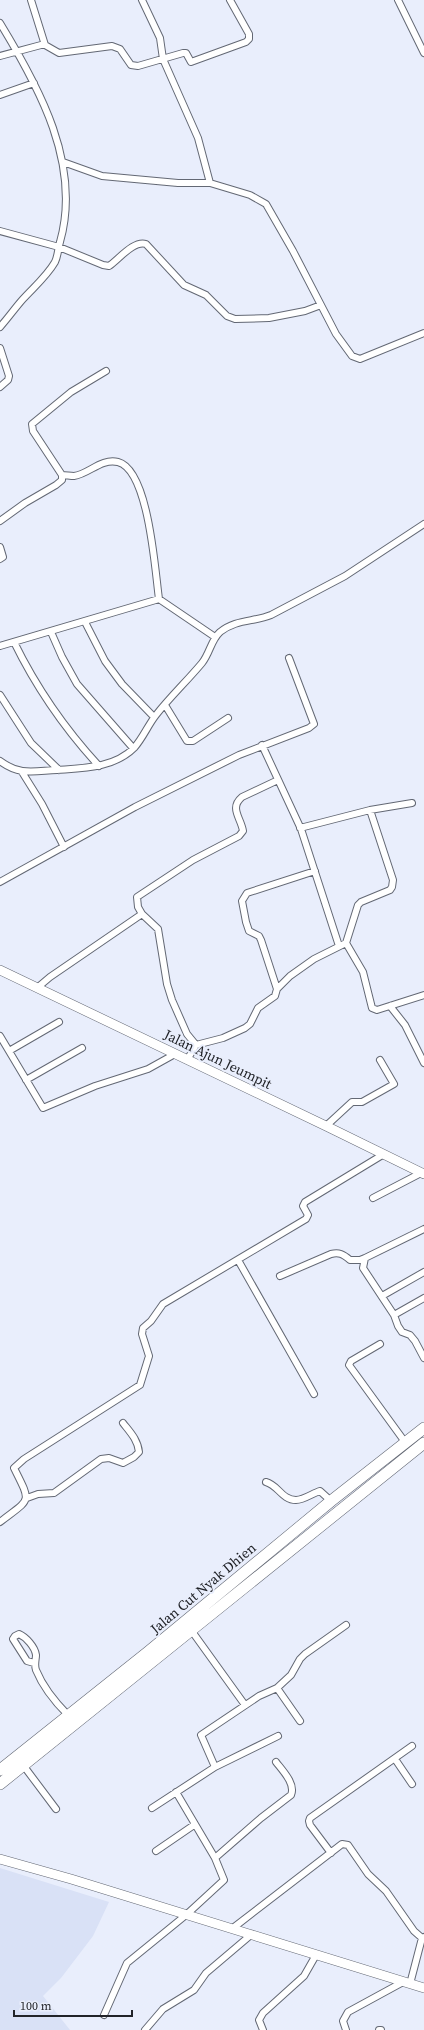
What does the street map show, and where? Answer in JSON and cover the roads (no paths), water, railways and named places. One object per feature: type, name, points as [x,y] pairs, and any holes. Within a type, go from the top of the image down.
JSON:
[{"type":"highway","name":"Jalan Cut Nyak Dhien","points":[[0,1770],[148,1652],[331,1501],[424,1428]]},
{"type":"highway","name":"Jalan Cut Nyak Dhien","points":[[0,1784],[424,1443]]},
{"type":"street","points":[[31,0],[45,45]]},
{"type":"street","points":[[142,0],[160,38],[163,59],[198,138],[210,183]]},
{"type":"street","points":[[0,56],[45,45],[59,53],[112,46],[120,49],[131,66],[138,66],[183,53],[186,53],[191,62],[246,42],[249,39],[250,34],[230,0]]},
{"type":"street","points":[[398,0],[424,53]]},
{"type":"street","points":[[0,23],[18,52],[34,83],[64,162],[66,181],[63,234],[55,261],[46,275],[0,327]]},
{"type":"street","points":[[0,95],[34,83]]},
{"type":"street","points":[[64,162],[102,176],[157,182],[210,183],[250,195],[266,204],[293,250],[325,315],[344,347],[352,356],[360,359],[424,333]]},
{"type":"street","points":[[0,231],[59,245],[103,265],[109,266],[135,245],[141,243],[146,244],[184,285],[206,295],[227,316],[235,319],[269,318],[306,311],[321,305]]},
{"type":"street","points":[[0,348],[9,376],[8,380],[0,387]]},
{"type":"street","points":[[0,521],[25,503],[62,480],[62,475],[33,430],[32,424],[71,392],[106,371]]},
{"type":"street","points":[[62,475],[75,476],[104,463],[118,462],[128,468],[137,484],[147,513],[159,599],[215,637]]},
{"type":"street","points":[[0,761],[10,768],[22,772],[99,766],[120,758],[133,748],[154,717],[203,662],[215,637],[230,625],[268,616],[345,576],[424,524]]},
{"type":"street","points":[[0,547],[3,557],[0,559]]},
{"type":"street","points":[[0,646],[159,599]]},
{"type":"street","points":[[85,622],[105,661],[122,684],[154,717]]},
{"type":"street","points":[[51,632],[62,657],[78,684],[133,748]]},
{"type":"street","points":[[14,642],[29,673],[50,707],[78,744],[99,766]]},
{"type":"street","points":[[0,882],[135,807],[262,745],[309,728],[314,724],[289,658]]},
{"type":"street","points":[[0,695],[31,743],[59,770]]},
{"type":"street","points":[[164,705],[187,741],[193,741],[228,718]]},
{"type":"street","points":[[262,745],[300,828],[339,946]]},
{"type":"street","points":[[22,772],[42,804],[64,847]]},
{"type":"street","points":[[196,1045],[186,1034],[172,1000],[167,984],[158,929],[142,914],[138,907],[137,897],[193,860],[239,836],[243,831],[235,808],[236,802],[242,797],[278,780]]},
{"type":"street","points":[[300,828],[370,810],[412,803]]},
{"type":"street","points":[[370,810],[393,880],[392,887],[390,890],[361,902],[358,906],[346,943],[363,972],[372,1008],[377,1010],[424,995]]},
{"type":"street","points":[[277,989],[261,940],[259,936],[249,931],[242,901],[247,893],[315,871]]},
{"type":"street","points":[[37,988],[50,977],[142,914]]},
{"type":"street","points":[[187,1060],[196,1045],[223,1038],[245,1028],[250,1024],[258,1008],[264,1002],[275,996],[277,989],[290,976],[314,959],[346,943]]},
{"type":"street","name":"Jalan Ajun Jeumpit","points":[[0,970],[423,1174]]},
{"type":"street","points":[[390,1006],[405,1025],[424,1063]]},
{"type":"street","points":[[9,1051],[59,1022]]},
{"type":"street","points":[[0,1036],[43,1108],[95,1086],[148,1069],[175,1054]]},
{"type":"street","points":[[26,1080],[82,1048]]},
{"type":"street","points":[[326,1126],[352,1102],[362,1102],[394,1084],[380,1060]]},
{"type":"street","points":[[27,1498],[26,1492],[14,1468],[41,1447],[140,1385],[149,1356],[142,1334],[143,1328],[151,1321],[163,1304],[306,1219],[308,1215],[303,1206],[305,1202],[384,1154]]},
{"type":"street","points":[[373,1198],[423,1174]]},
{"type":"street","points":[[280,1276],[331,1254],[338,1253],[344,1255],[350,1260],[365,1258],[424,1229]]},
{"type":"street","points":[[365,1258],[363,1268],[394,1315],[402,1332],[410,1335],[424,1358]]},
{"type":"street","points":[[238,1260],[314,1394]]},
{"type":"street","points":[[382,1296],[424,1272]]},
{"type":"street","points":[[394,1315],[424,1298]]},
{"type":"street","points":[[380,1344],[351,1362],[349,1365],[405,1442]]},
{"type":"street","points":[[0,1522],[24,1503],[27,1498],[38,1494],[54,1493],[102,1459],[109,1458],[123,1463],[134,1458],[139,1452],[139,1448],[136,1440],[123,1423]]},
{"type":"street","points":[[266,1482],[272,1483],[284,1496],[290,1499],[297,1500],[320,1491],[331,1501]]},
{"type":"street","points":[[214,1767],[202,1735],[259,1696],[277,1688],[291,1676],[300,1659],[305,1654],[346,1625]]},
{"type":"street","points":[[191,1630],[245,1705]]},
{"type":"street","points":[[34,1663],[27,1661],[15,1645],[13,1640],[14,1636],[19,1634],[23,1636],[33,1647],[36,1655],[34,1663],[51,1697],[68,1715]]},
{"type":"street","points":[[277,1688],[300,1721]]},
{"type":"street","points":[[152,1808],[214,1767],[278,1736]]},
{"type":"street","points":[[331,1853],[310,1825],[310,1818],[412,1746]]},
{"type":"street","points":[[395,1759],[412,1784]]},
{"type":"street","points":[[215,1858],[261,1818],[291,1795],[293,1791],[292,1786],[276,1762]]},
{"type":"street","points":[[22,1765],[56,1810]]},
{"type":"street","points":[[104,2015],[126,1963],[186,1915],[224,1880],[215,1858],[194,1825],[176,1792]]},
{"type":"street","points":[[156,1851],[194,1825]]},
{"type":"street","points":[[233,1928],[342,1844],[348,1845],[368,1874],[386,1891],[414,1931],[423,1937],[406,1983],[348,2012],[343,2021],[346,2030]]},
{"type":"street","points":[[0,1859],[233,1928],[424,1988]]},
{"type":"street","points":[[149,2029],[163,2009],[194,1990],[206,1973],[252,1934]]},
{"type":"street","points":[[263,2030],[259,2020],[263,2013],[304,1976],[316,1955]]}]
